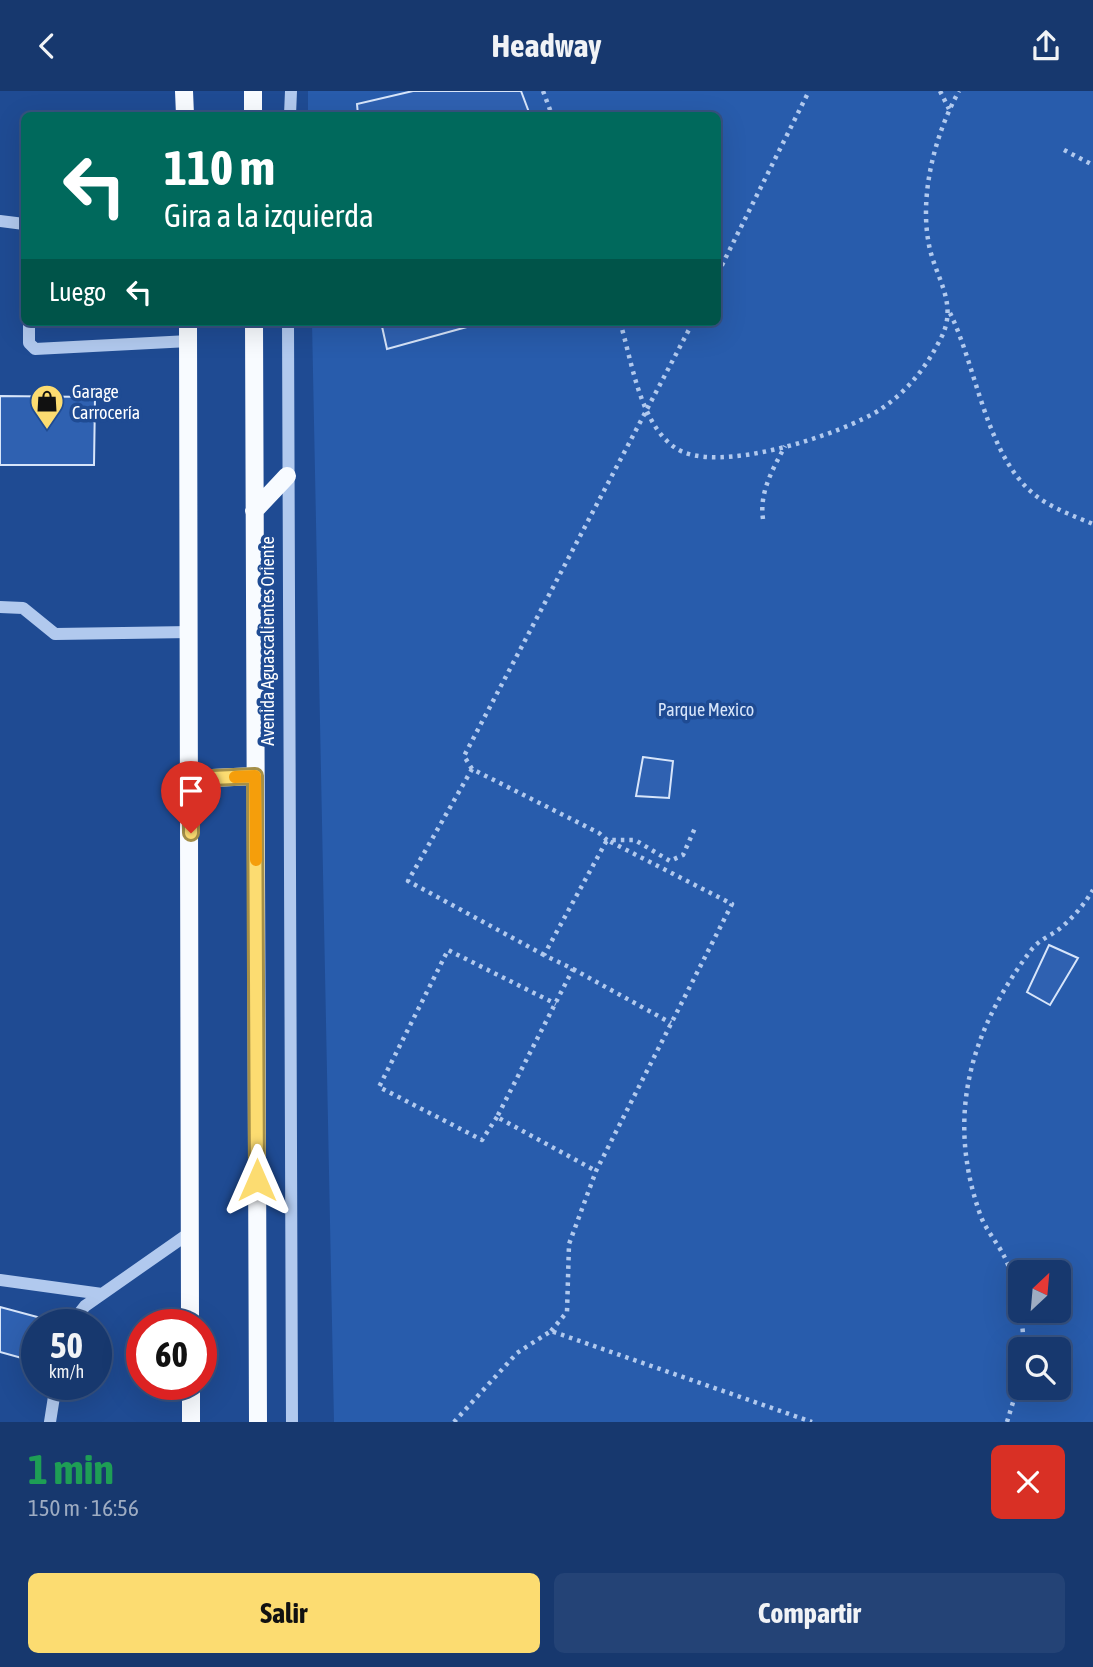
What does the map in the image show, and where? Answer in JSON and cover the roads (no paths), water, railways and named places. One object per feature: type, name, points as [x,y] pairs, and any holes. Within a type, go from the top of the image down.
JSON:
[{"type":"main road","points":[[184,91],[185,112]]},
{"type":"main road","points":[[253,91],[253,112]]},
{"type":"main road","points":[[188,326],[191,632],[190,1309]]},
{"type":"main road","name":"Avenida Aguascalientes Oriente","points":[[254,326],[258,1422]]},
{"type":"main road","points":[[254,512],[287,476]]},
{"type":"main road","points":[[191,779],[255,776]]},
{"type":"main road","points":[[191,1400],[191,1422]]},
{"type":"street","points":[[290,112],[291,91]]},
{"type":"street","points":[[0,221],[21,224]]},
{"type":"street","points":[[29,326],[30,342],[35,349],[189,341]]},
{"type":"street","name":"Avenida Aguascalientes Oriente","points":[[288,326],[292,1422]]},
{"type":"street","points":[[0,607],[23,608],[55,634],[191,632]]},
{"type":"street","points":[[83,1309],[188,1234]]},
{"type":"street","points":[[0,1280],[102,1294]]},
{"type":"street","points":[[50,1422],[53,1400]]},
{"type":"place","name":"Garage Carrocería","points":[[47,431]]},
{"type":"park label","name":"Parque Mexico","points":[[706,709]]}]
